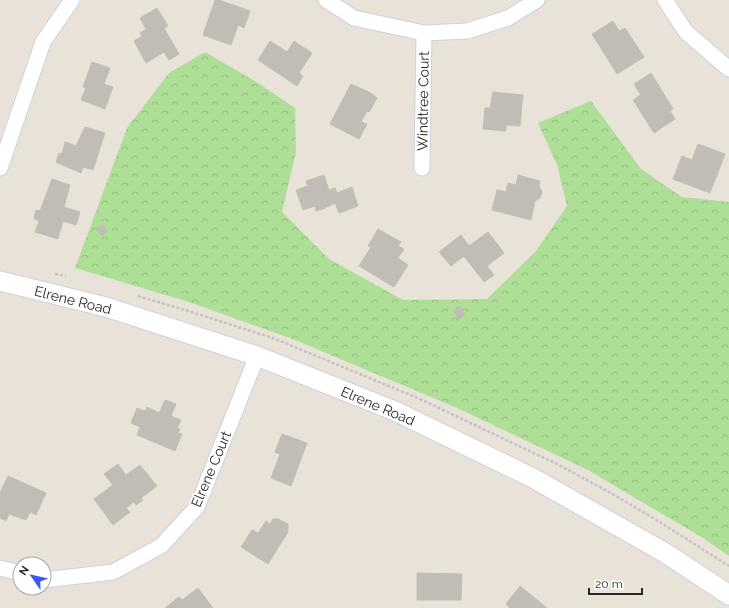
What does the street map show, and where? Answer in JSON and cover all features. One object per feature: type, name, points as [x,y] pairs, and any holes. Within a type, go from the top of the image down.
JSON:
[{"type":"street","points":[[0,168],[44,42],[72,0]]},
{"type":"street","points":[[326,0],[354,18],[424,33],[467,31],[508,18],[537,0]]},
{"type":"street","points":[[665,0],[686,32],[729,69]]},
{"type":"street","name":"Windtree Court","points":[[422,168],[424,33]]},
{"type":"street","name":"Elrene Road","points":[[0,281],[106,307],[257,356],[395,411],[533,478],[667,554],[729,595]]},
{"type":"street","name":"Elrene Court","points":[[52,579],[113,572],[161,546],[197,507],[257,356]]},
{"type":"street","points":[[0,568],[12,572]]},
{"type":"green space","points":[[205,52],[258,83],[295,108],[296,152],[282,212],[329,259],[403,300],[487,299],[536,251],[567,206],[557,165],[538,123],[591,101],[641,169],[682,197],[729,202],[729,556],[703,538],[588,470],[455,407],[290,338],[189,302],[75,268],[127,128],[169,73]]},
{"type":"building","points":[[215,0],[250,11],[244,28],[238,25],[231,45],[203,35]]},
{"type":"building","points":[[157,8],[168,26],[164,28],[179,54],[169,60],[164,52],[146,63],[134,41],[142,36],[140,33],[146,29],[140,18]]},
{"type":"building","points":[[613,21],[619,31],[625,28],[644,57],[617,74],[592,34]]},
{"type":"building","points":[[270,41],[287,52],[294,41],[312,53],[299,73],[303,76],[297,86],[258,60]]},
{"type":"building","points":[[92,62],[110,68],[104,84],[113,87],[105,109],[81,100],[86,88],[83,87]]},
{"type":"building","points":[[651,73],[673,109],[670,111],[675,119],[654,133],[633,100],[641,95],[634,84]]},
{"type":"building","points":[[351,84],[371,93],[377,98],[361,122],[367,124],[359,139],[330,124]]},
{"type":"building","points":[[493,92],[523,95],[520,126],[506,125],[506,131],[483,129],[485,108],[490,108]]},
{"type":"building","points":[[85,127],[105,133],[93,170],[83,167],[81,173],[56,162],[59,153],[62,154],[65,142],[76,146]]},
{"type":"building","points":[[698,144],[725,154],[710,193],[673,179],[682,156],[692,160]]},
{"type":"building","points":[[324,175],[329,190],[335,188],[337,193],[352,187],[358,206],[339,213],[335,203],[316,211],[315,206],[303,210],[296,190],[308,186],[306,181]]},
{"type":"building","points":[[518,175],[540,181],[539,186],[542,192],[540,198],[535,201],[531,220],[492,210],[497,190],[506,192],[508,183],[516,185]]},
{"type":"building","points":[[52,179],[70,185],[64,207],[80,212],[76,225],[63,221],[58,239],[35,232],[39,221],[34,219],[36,210],[40,211]]},
{"type":"building","points":[[103,225],[107,232],[102,236],[97,228]]},
{"type":"building","points":[[378,229],[401,242],[398,246],[404,249],[398,258],[408,265],[394,287],[359,266],[371,247],[368,246]]},
{"type":"building","points":[[488,232],[504,253],[487,266],[494,275],[484,282],[464,256],[451,266],[439,252],[461,235],[469,246]]},
{"type":"building","points":[[459,306],[465,314],[459,319],[453,312]]},
{"type":"building","points":[[165,400],[176,404],[171,416],[181,420],[177,428],[180,429],[178,433],[182,434],[175,451],[137,435],[140,427],[131,423],[137,408],[145,411],[147,407],[159,413]]},
{"type":"building","points":[[282,434],[307,443],[291,486],[271,478],[280,454],[275,452]]},
{"type":"building","points":[[118,464],[126,475],[140,465],[157,486],[141,498],[143,500],[136,505],[134,502],[126,508],[130,512],[113,525],[94,499],[113,485],[104,474]]},
{"type":"building","points":[[8,476],[46,493],[36,515],[30,512],[26,520],[9,514],[6,521],[0,518],[0,493]]},
{"type":"building","points":[[273,519],[278,519],[288,524],[288,532],[268,564],[241,547],[252,530],[258,533],[266,521],[270,524]]},
{"type":"building","points":[[417,573],[462,574],[461,600],[417,600]]},
{"type":"building","points":[[520,586],[547,608],[510,608],[506,604]]},
{"type":"building","points":[[198,588],[213,608],[165,608],[179,597],[182,600]]}]
